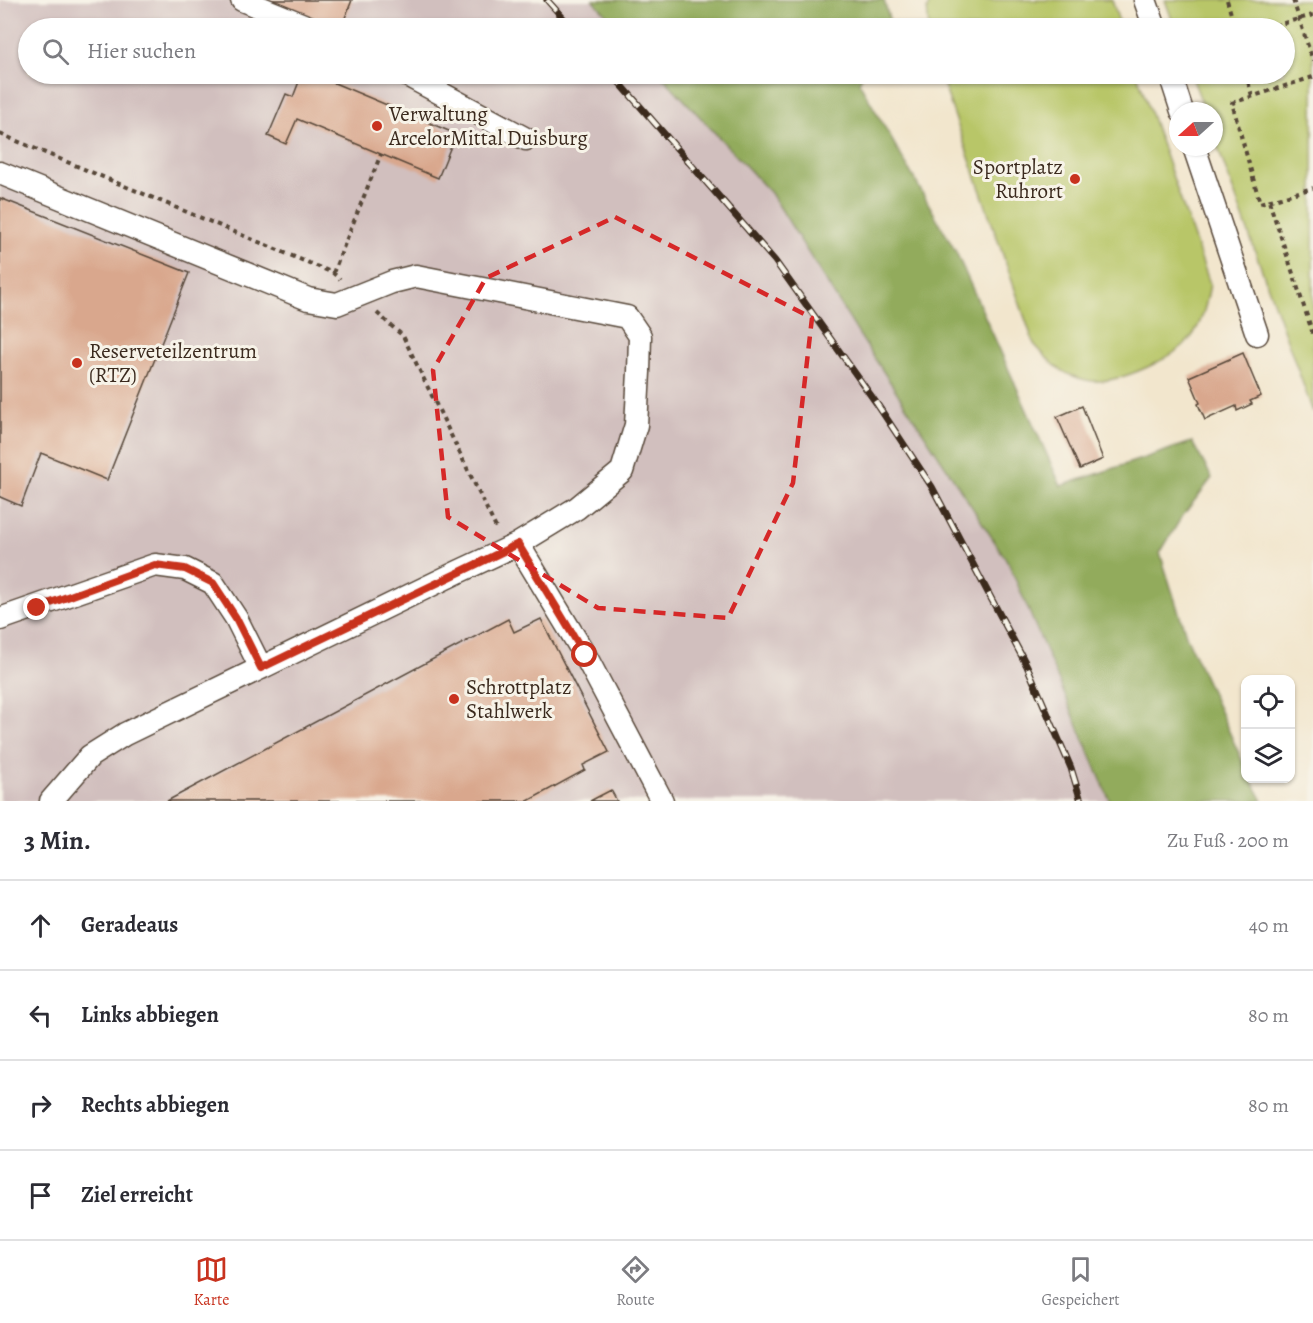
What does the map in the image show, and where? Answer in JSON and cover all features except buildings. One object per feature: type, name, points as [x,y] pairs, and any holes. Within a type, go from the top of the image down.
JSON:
[{"type":"lane","points":[[242,0],[286,18]]},
{"type":"lane","points":[[1145,0],[1151,18]]},
{"type":"lane","points":[[424,84],[526,139]]},
{"type":"lane","points":[[1173,84],[1179,102]]},
{"type":"lane","points":[[1197,156],[1257,334]]},
{"type":"lane","points":[[0,173],[308,298],[338,304],[392,282],[416,276],[627,317],[640,336],[636,425],[622,471],[577,508],[518,544],[125,734],[90,756],[51,801]]},
{"type":"lane","points":[[518,544],[585,655],[662,801]]},
{"type":"lane","points":[[0,619],[155,565],[185,569],[213,583],[236,618],[261,668]]},
{"type":"path","points":[[1227,0],[1232,18]]},
{"type":"path","points":[[1293,0],[1313,61]]},
{"type":"path","points":[[1295,20],[1313,15]]},
{"type":"path","points":[[1295,83],[1313,77]]},
{"type":"path","points":[[1249,84],[1252,96]]},
{"type":"path","points":[[1291,84],[1232,103],[1260,203],[1313,188]]},
{"type":"path","points":[[333,273],[381,154]]},
{"type":"path","points":[[1269,201],[1313,334]]},
{"type":"highlighted area","points":[[615,217],[812,318],[793,483],[728,618],[598,608],[448,517],[433,370],[486,278]]},
{"type":"shaded area","points":[[0,0],[593,0],[610,18],[18,18],[18,84],[669,84],[771,193],[858,333],[1008,562],[1110,801],[0,801]]},
{"type":"green space","points":[[593,0],[884,0],[889,18],[610,18]]},
{"type":"green space","points":[[931,0],[1112,0],[1118,18],[928,18],[927,9]]},
{"type":"green space","points":[[1165,0],[1313,0],[1313,412],[1221,156],[1223,156],[1223,102],[1202,102],[1195,84],[1295,84],[1295,18],[1171,18]]},
{"type":"green space","points":[[669,84],[860,84],[956,252],[1061,486],[1192,442],[1212,478],[1181,518],[1160,553],[1187,638],[1241,758],[1241,783],[1253,783],[1263,801],[1110,801],[1008,562],[858,333],[771,193]]},
{"type":"green space","name":"Sportplatz Ruhrort","points":[[943,84],[1140,84],[1210,284],[1201,320],[1188,341],[1166,358],[1124,376],[1100,381],[1076,377],[1056,367],[1034,344]]},
{"type":"railway","points":[[547,0],[563,18]]},
{"type":"railway","points":[[621,84],[775,261],[877,404],[932,487],[1027,666],[1071,768],[1081,801]]},
{"type":"place","name":"Verwaltung ArcelorMittal Duisburg","points":[[377,126]]},
{"type":"place","name":"Sportplatz Ruhrort","points":[[1075,179]]},
{"type":"place","name":"Reserveteilzentrum (RTZ)","points":[[77,363]]},
{"type":"place","name":"Schrottplatz Stahlwerk","points":[[454,699]]},
{"type":"route","points":[[37,608],[155,565],[185,569],[213,583],[236,618],[261,668],[518,544],[585,655]]}]
